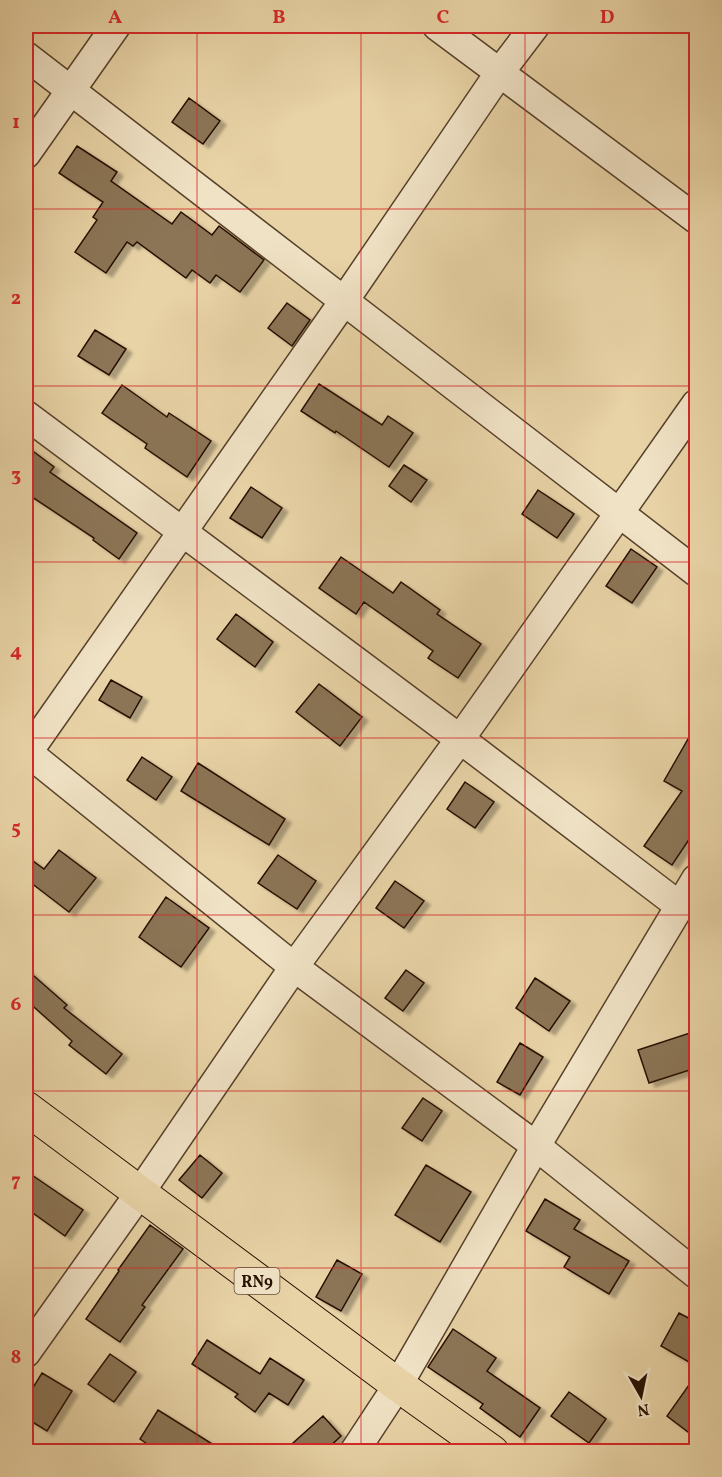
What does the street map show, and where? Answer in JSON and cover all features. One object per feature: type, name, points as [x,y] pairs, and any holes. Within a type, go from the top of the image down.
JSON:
[{"type":"main road","name":"RN9","points":[[26,1108],[139,1194],[492,1452]]},
{"type":"street","points":[[26,154],[116,26]]},
{"type":"street","points":[[437,26],[696,219]]},
{"type":"street","points":[[535,26],[500,72],[183,533],[26,752],[294,967],[536,1146],[696,1274]]},
{"type":"street","points":[[26,56],[696,572]]},
{"type":"street","points":[[26,1353],[139,1194],[294,967],[460,739],[696,404]]},
{"type":"street","points":[[26,415],[681,907]]},
{"type":"street","points":[[354,1452],[398,1385],[536,1146],[696,879]]},
{"type":"building","points":[[189,98],[220,121],[203,144],[172,122]]},
{"type":"building","points":[[77,146],[117,172],[111,181],[172,224],[181,212],[212,235],[219,226],[264,260],[240,292],[216,275],[210,283],[192,270],[186,278],[137,242],[133,246],[127,242],[106,273],[75,252],[97,220],[93,217],[103,202],[59,173]]},
{"type":"building","points":[[287,303],[310,320],[292,346],[268,328]]},
{"type":"building","points":[[95,330],[126,349],[109,375],[78,356]]},
{"type":"building","points":[[319,384],[382,425],[388,416],[413,433],[389,467],[336,431],[335,433],[301,411]]},
{"type":"building","points":[[122,385],[167,417],[169,413],[211,441],[187,477],[145,448],[147,444],[102,413]]},
{"type":"building","points":[[26,446],[54,467],[50,472],[137,533],[119,559],[93,540],[94,538],[26,493]]},
{"type":"building","points":[[404,465],[427,480],[411,502],[389,486]]},
{"type":"building","points":[[251,487],[282,508],[262,538],[230,518]]},
{"type":"building","points":[[538,490],[574,514],[557,538],[522,514]]},
{"type":"building","points":[[631,549],[657,567],[632,603],[606,586]]},
{"type":"building","points":[[341,557],[393,593],[401,582],[440,610],[437,614],[481,644],[458,678],[428,658],[433,651],[364,602],[356,614],[319,588]]},
{"type":"building","points":[[236,614],[273,642],[255,667],[217,639]]},
{"type":"building","points":[[111,680],[142,697],[130,718],[99,700]]},
{"type":"building","points":[[319,684],[362,717],[340,746],[296,712]]},
{"type":"building","points":[[696,725],[696,829],[672,865],[644,846],[682,791],[664,781]]},
{"type":"building","points":[[142,757],[172,777],[156,800],[127,780]]},
{"type":"building","points":[[198,763],[285,819],[269,845],[181,791]]},
{"type":"building","points":[[465,782],[494,802],[475,828],[447,809]]},
{"type":"building","points":[[59,850],[96,878],[69,912],[26,879],[26,856],[44,869]]},
{"type":"building","points":[[278,855],[316,881],[297,909],[258,883]]},
{"type":"building","points":[[395,881],[424,901],[404,928],[376,908]]},
{"type":"building","points":[[166,897],[209,928],[181,967],[139,937]]},
{"type":"building","points":[[26,969],[67,1005],[64,1008],[122,1054],[106,1074],[69,1045],[72,1041],[26,1000]]},
{"type":"building","points":[[406,970],[424,983],[403,1011],[385,998]]},
{"type":"building","points":[[535,978],[570,1001],[549,1031],[516,1008]]},
{"type":"building","points":[[696,1031],[696,1068],[649,1083],[638,1050]]},
{"type":"building","points":[[520,1043],[543,1057],[520,1095],[497,1082]]},
{"type":"building","points":[[423,1098],[442,1111],[422,1141],[402,1128]]},
{"type":"building","points":[[200,1155],[222,1173],[202,1198],[179,1180]]},
{"type":"building","points":[[426,1165],[471,1192],[440,1242],[395,1215]]},
{"type":"building","points":[[26,1171],[83,1210],[65,1236],[26,1208]]},
{"type":"building","points":[[545,1199],[580,1220],[574,1229],[629,1261],[609,1294],[564,1267],[570,1257],[526,1231]]},
{"type":"building","points":[[150,1225],[183,1249],[142,1305],[145,1307],[120,1342],[86,1319]]},
{"type":"building","points":[[337,1260],[362,1274],[341,1311],[316,1297]]},
{"type":"building","points":[[679,1313],[696,1322],[696,1366],[661,1346]]},
{"type":"building","points":[[453,1329],[496,1358],[487,1371],[540,1408],[520,1437],[480,1408],[483,1404],[428,1367]]},
{"type":"building","points":[[207,1340],[260,1374],[270,1358],[304,1380],[288,1405],[269,1393],[255,1412],[235,1397],[238,1394],[192,1364]]},
{"type":"building","points":[[110,1354],[136,1372],[114,1402],[88,1384]]},
{"type":"building","points":[[42,1373],[72,1391],[47,1431],[26,1418],[26,1399]]},
{"type":"building","points":[[696,1375],[696,1438],[667,1416]]},
{"type":"building","points":[[569,1392],[606,1419],[589,1443],[551,1416]]},
{"type":"building","points":[[158,1410],[225,1452],[159,1452],[140,1439]]},
{"type":"building","points":[[323,1416],[341,1436],[324,1452],[283,1452]]}]
